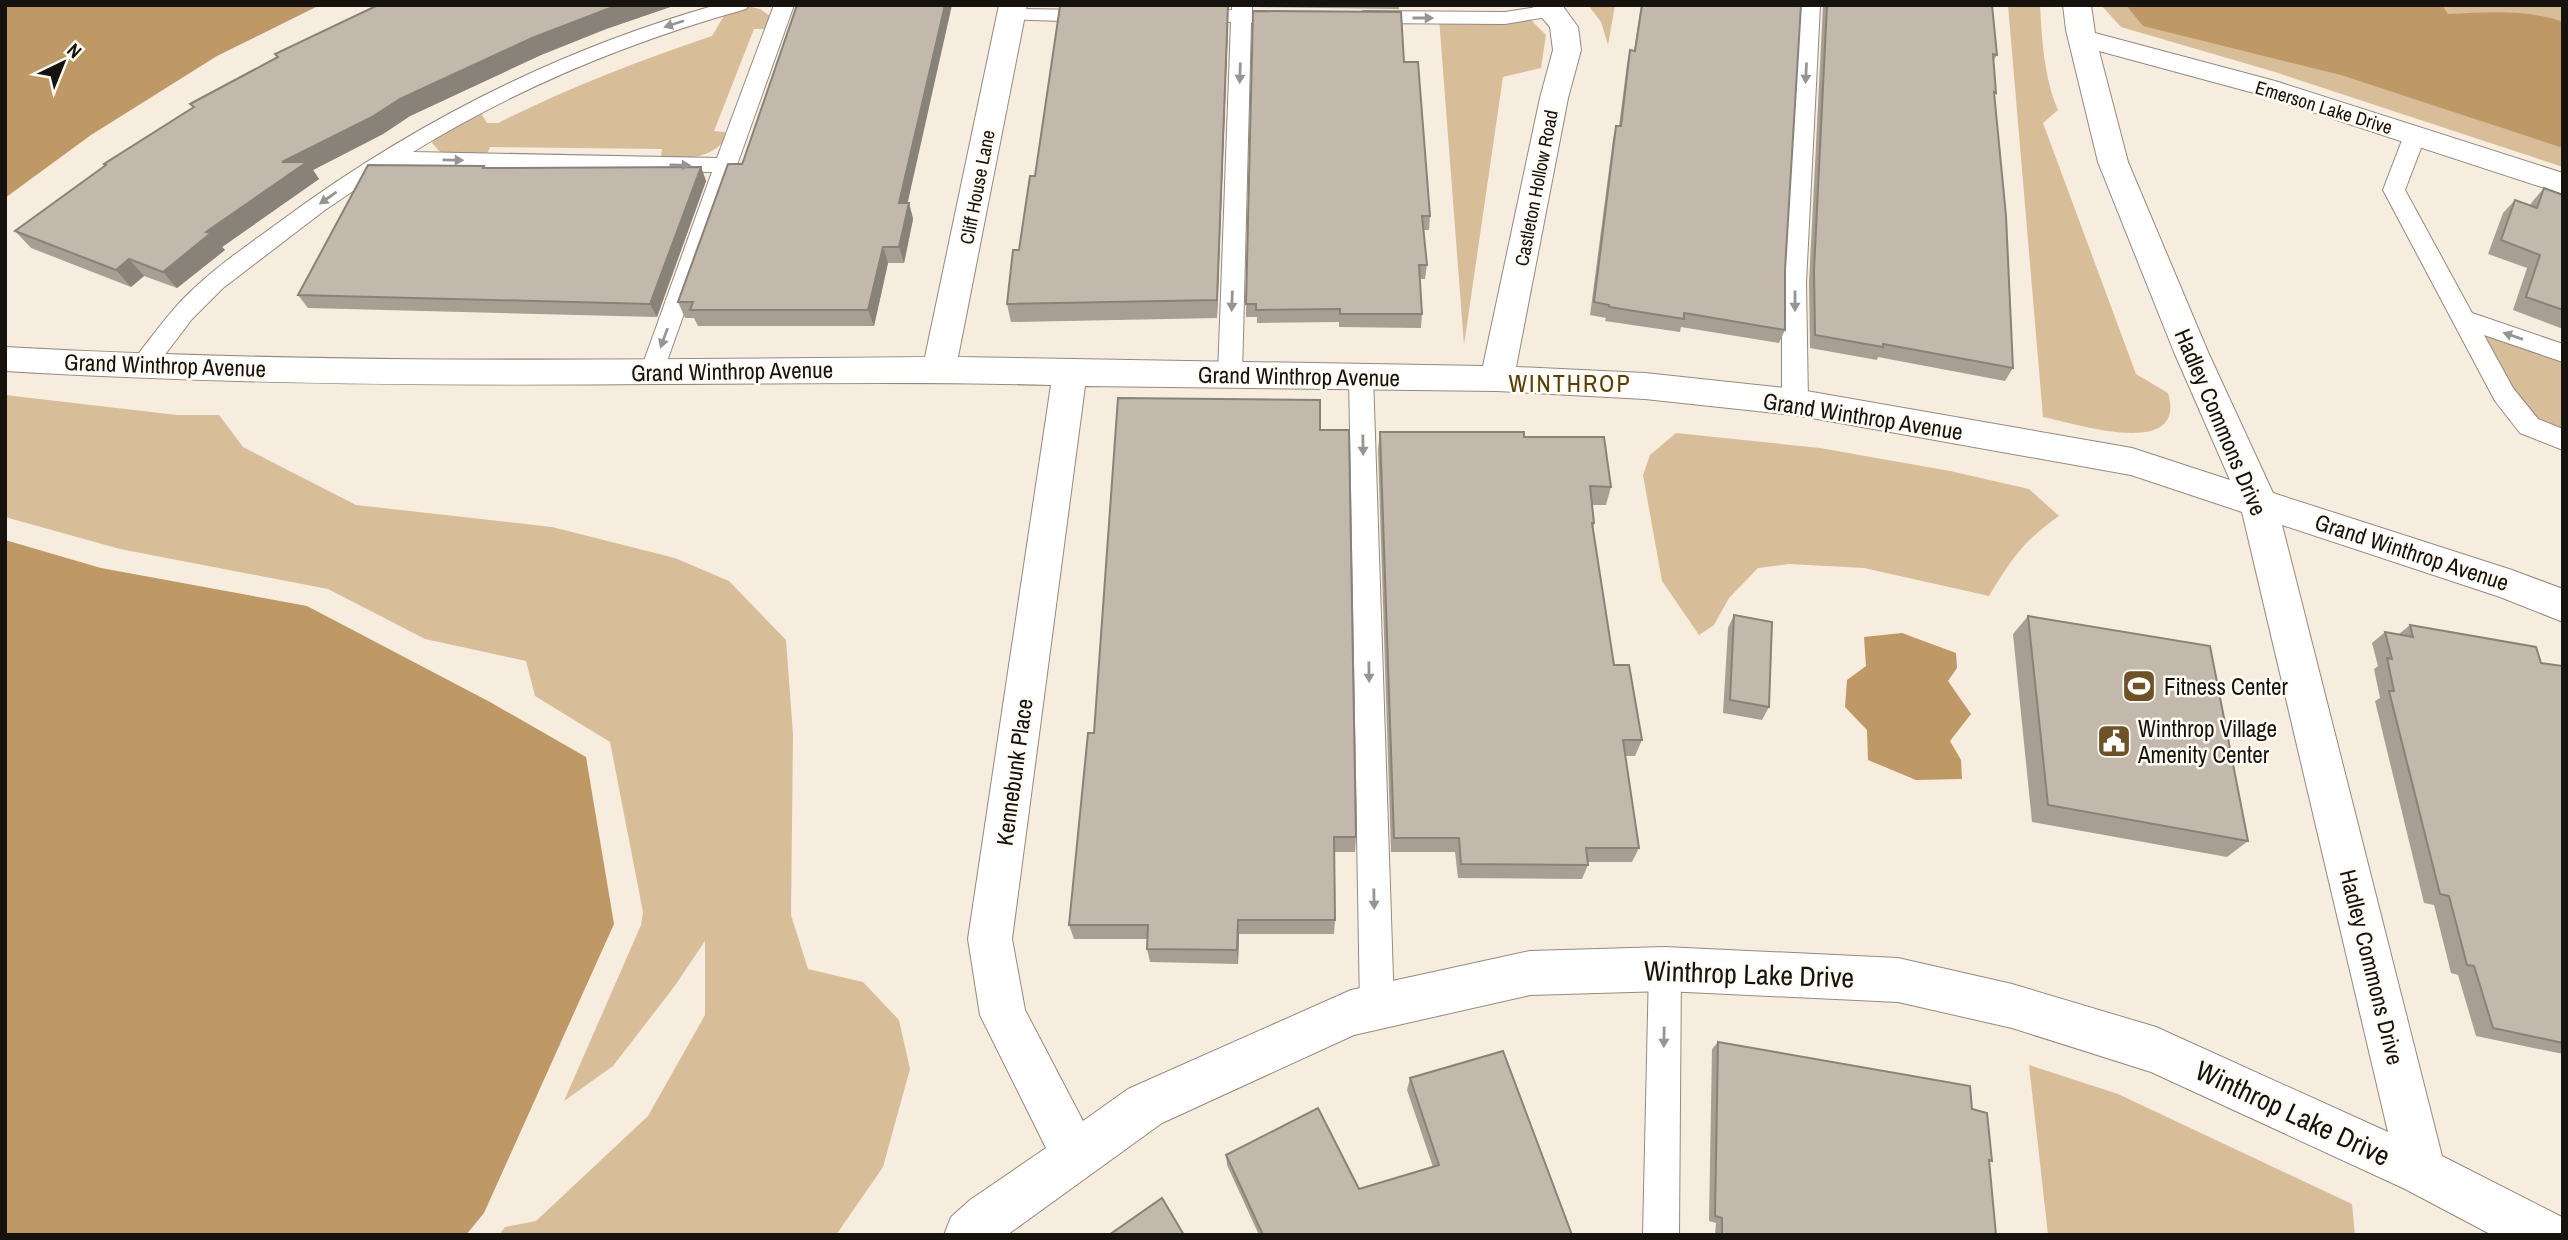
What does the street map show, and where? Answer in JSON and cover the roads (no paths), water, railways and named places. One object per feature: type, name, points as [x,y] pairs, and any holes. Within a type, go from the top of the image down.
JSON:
[{"type":"street","name":"Castleton Hollow Road","points":[[1497,379],[1554,98],[1567,50],[1564,27],[1548,8]]},
{"type":"street","name":"Cliff House Lane","points":[[939,369],[1012,10]]},
{"type":"street","name":"Emerson Lake Drive","points":[[2080,22],[2168,60],[2415,135],[2563,184]]},
{"type":"street","name":"Hadley Commons Drive","points":[[2080,22],[2113,162],[2191,352],[2258,501],[2422,1172]]},
{"type":"street","name":"Grand Winthrop Avenue","points":[[5,359],[142,367],[652,372],[939,369],[1497,379],[1645,386],[1795,402],[2132,462],[2512,584],[2563,606]]},
{"type":"street","name":"Kennebunk Place","points":[[1070,373],[990,939],[1003,1015],[1075,1155]]},
{"type":"street","name":"Winthrop Lake Drive","points":[[969,1235],[988,1217],[1144,1105],[1351,1013],[1530,973],[1665,969],[1898,980],[2012,1006],[2156,1050],[2422,1172],[2544,1235]]},
{"type":"lane","points":[[142,367],[199,296],[291,224],[384,159],[503,93],[632,37],[739,5]]},
{"type":"lane","points":[[652,372],[784,5]]},
{"type":"lane","points":[[1795,402],[1794,283],[1810,5]]},
{"type":"lane","points":[[1347,17],[1505,18],[1548,8]]},
{"type":"lane","points":[[1012,10],[1118,16]]},
{"type":"lane","points":[[1173,16],[1242,11],[1307,17]]},
{"type":"lane","points":[[1230,375],[1242,11]]},
{"type":"lane","points":[[2415,135],[2394,190],[2504,394],[2529,426],[2563,440]]},
{"type":"lane","points":[[384,159],[725,166]]},
{"type":"lane","points":[[2463,318],[2563,353]]},
{"type":"lane","points":[[1362,376],[1377,1007]]},
{"type":"lane","points":[[1661,1235],[1665,969]]},
{"type":"place","name":"Fitness Center","points":[[2139,686]]},
{"type":"place","name":"Winthrop Village Amenity Center","points":[[2114,741]]},
{"type":"district","name":"WINTHROP","points":[[1570,383]]}]
